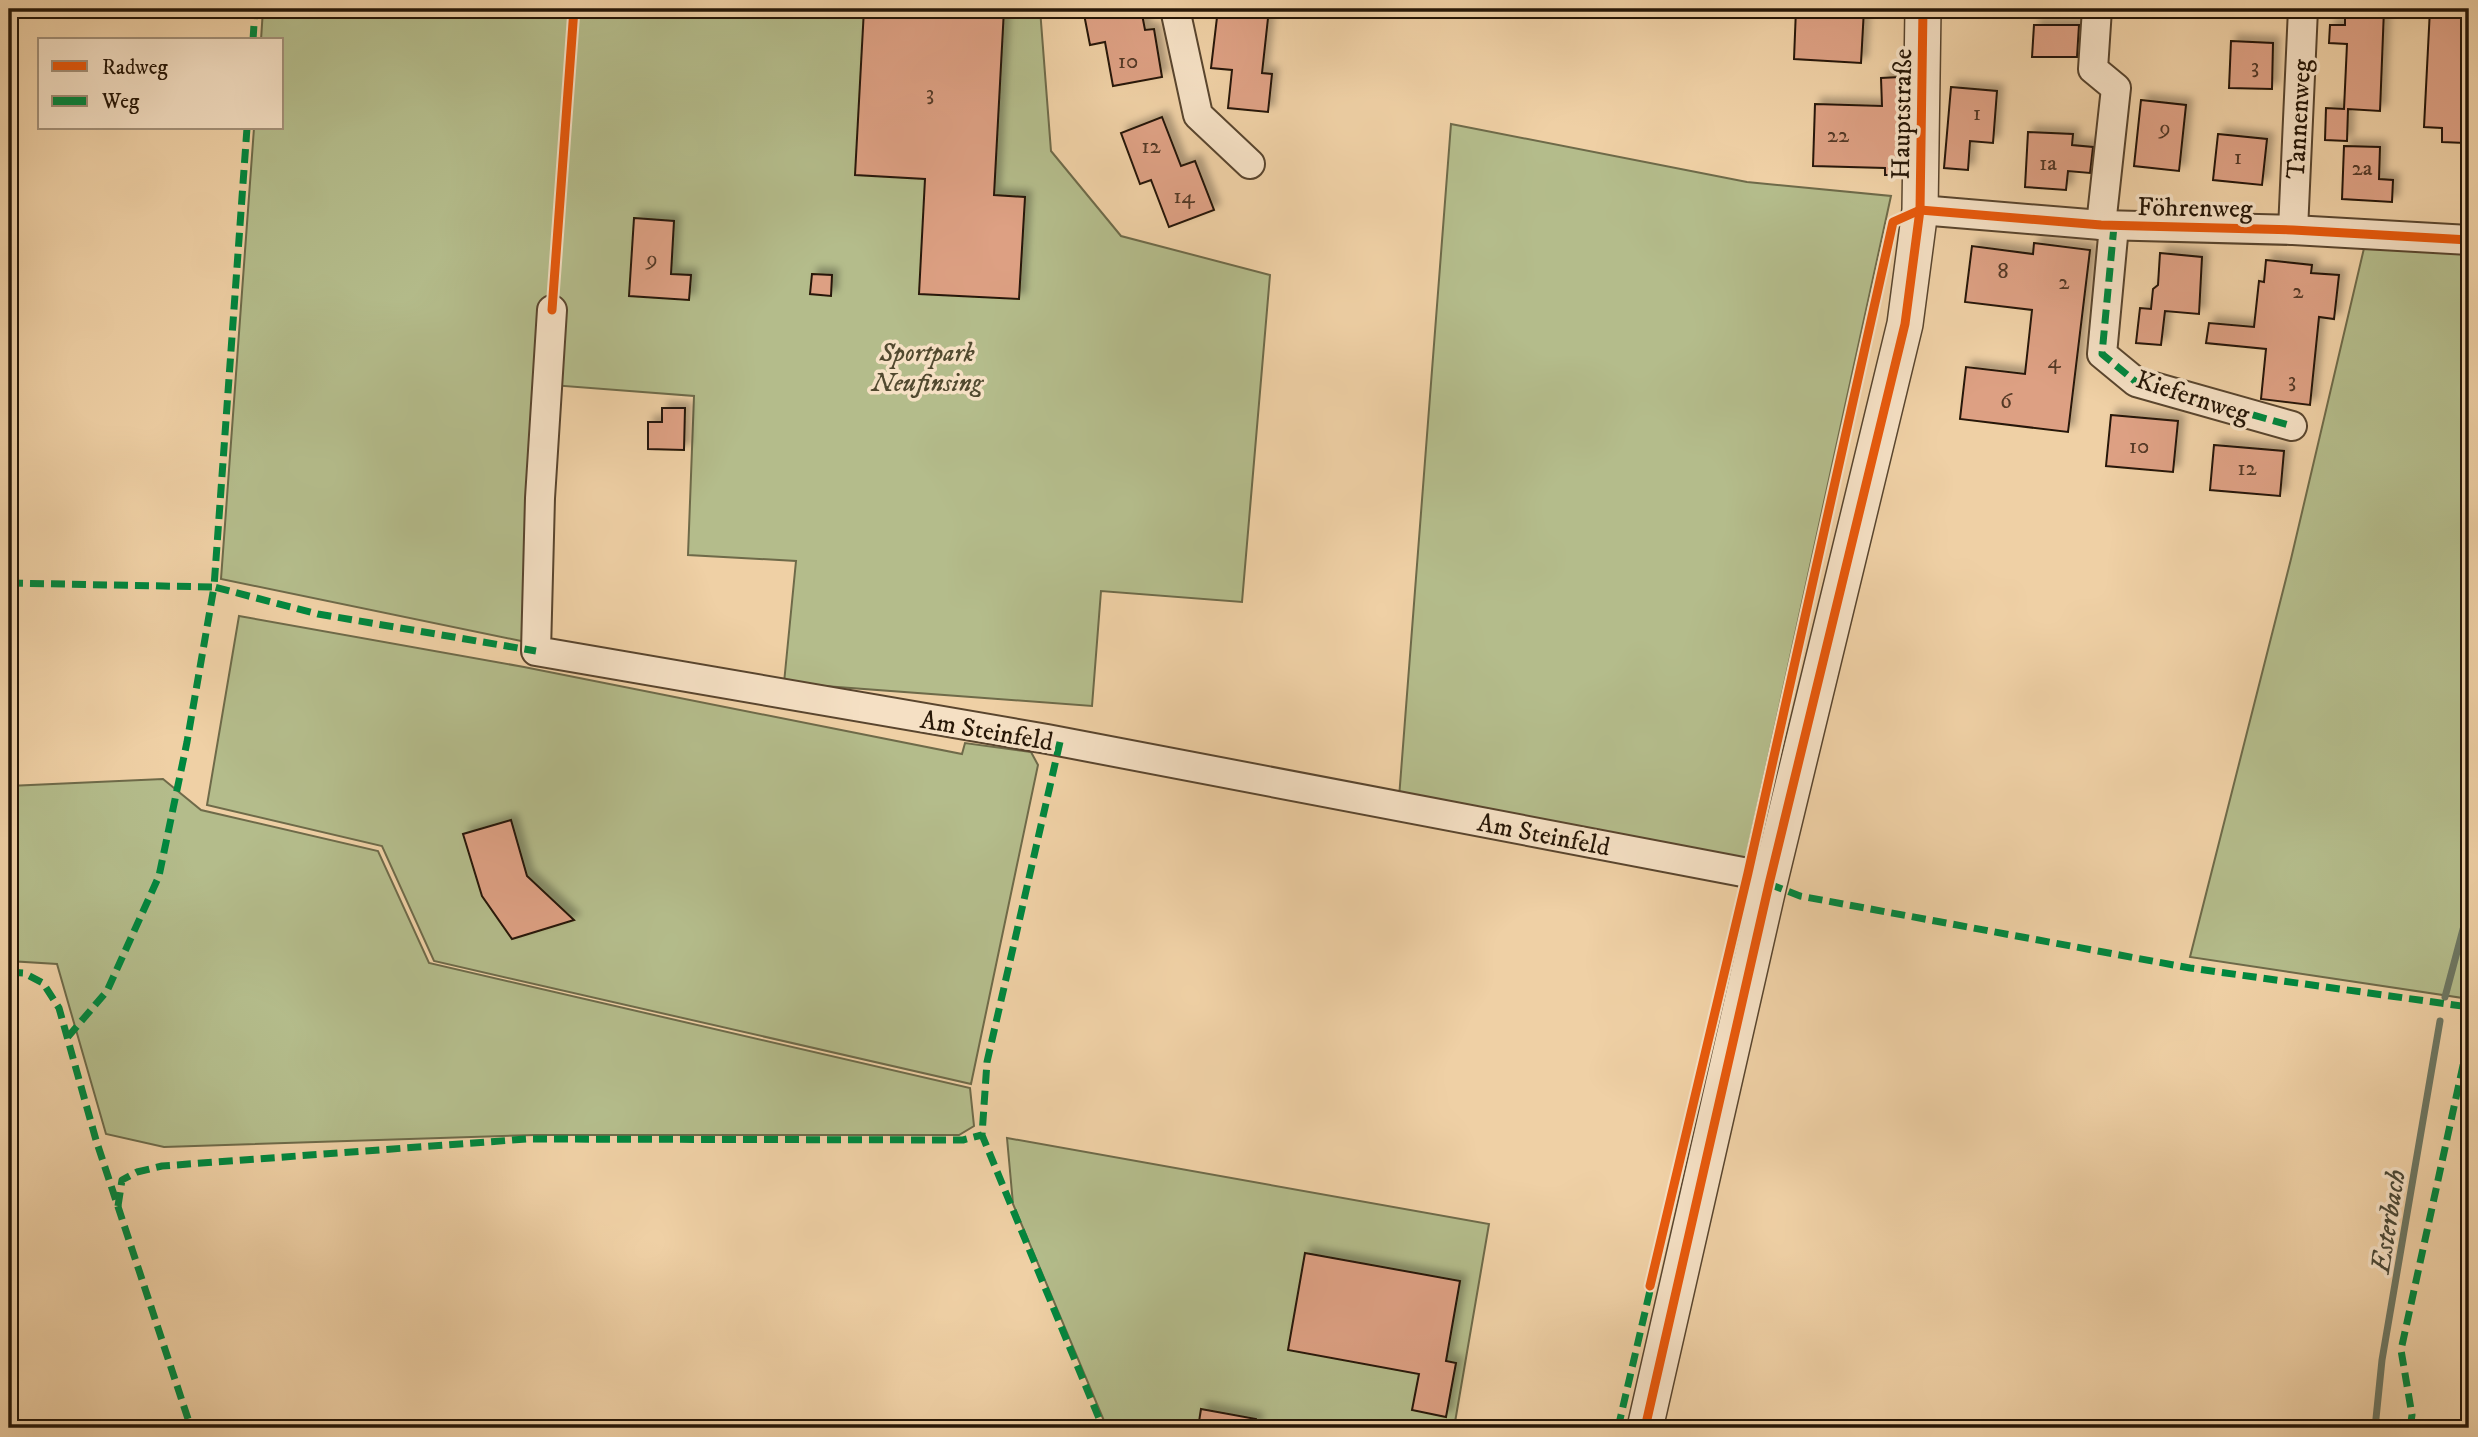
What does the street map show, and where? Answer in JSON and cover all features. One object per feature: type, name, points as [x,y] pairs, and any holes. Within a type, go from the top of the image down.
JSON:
[{"type":"street","points":[[1175,9],[1198,115],[1250,164]]},
{"type":"street","name":"Hauptstraße","points":[[1645,1428],[1769,884],[1905,324],[1920,210],[1923,9]]},
{"type":"street","name":"Föhrenweg","points":[[2097,9],[2093,69],[2116,88],[2108,225]]},
{"type":"street","name":"Tannenweg","points":[[2293,230],[2303,9]]},
{"type":"street","name":"Föhrenweg","points":[[1920,210],[2108,225],[2293,230],[2469,240]]},
{"type":"street","name":"Kiefernweg","points":[[2108,225],[2102,354],[2136,382],[2292,426]]},
{"type":"street","name":"Am Steinfeld","points":[[552,310],[541,474],[536,651],[1060,742],[1748,873],[1769,884]]},
{"type":"green space","name":"Sportpark Neufinsing","points":[[263,9],[1040,9],[1051,151],[1121,236],[1270,275],[1242,602],[1101,591],[1092,706],[784,683],[796,561],[688,555],[694,396],[539,384],[526,642],[221,579],[254,130],[284,130],[284,38],[261,38]]},
{"type":"green space","points":[[1451,124],[1747,182],[1891,196],[1745,863],[1399,798]]},
{"type":"green space","points":[[2365,244],[2469,254],[2469,970],[2463,998],[2190,957],[2291,559]]},
{"type":"green space","points":[[239,616],[524,667],[962,754],[965,743],[1031,752],[1038,765],[971,1084],[434,961],[382,846],[207,805]]},
{"type":"green space","points":[[163,779],[201,810],[378,851],[429,963],[970,1088],[974,1126],[959,1135],[535,1135],[164,1147],[106,1134],[57,964],[9,961],[9,786]]},
{"type":"green space","points":[[1007,1138],[1489,1224],[1454,1428],[1107,1428],[1013,1204]]},
{"type":"building","points":[[864,9],[1004,9],[994,195],[1025,197],[1019,299],[919,294],[925,179],[855,175]]},
{"type":"building","points":[[1083,9],[1141,9],[1145,30],[1154,29],[1162,77],[1113,86],[1105,42],[1090,45]]},
{"type":"building","points":[[1218,9],[1269,9],[1262,73],[1272,74],[1268,112],[1228,108],[1232,70],[1211,68]]},
{"type":"building","points":[[1796,9],[1864,9],[1861,63],[1794,59]]},
{"type":"building","points":[[2345,9],[2384,9],[2380,111],[2348,109],[2347,141],[2325,140],[2326,108],[2344,109],[2347,44],[2329,43],[2330,25],[2345,25]]},
{"type":"building","points":[[2430,9],[2469,9],[2465,143],[2442,142],[2442,128],[2424,127]]},
{"type":"building","points":[[2034,25],[2079,25],[2077,57],[2032,57]]},
{"type":"building","points":[[2231,41],[2273,43],[2272,89],[2229,88]]},
{"type":"building","points":[[1900,77],[1900,175],[1885,175],[1885,168],[1813,166],[1815,104],[1882,106],[1881,78]]},
{"type":"building","points":[[1951,87],[1997,91],[1993,143],[1970,141],[1968,170],[1944,168]]},
{"type":"building","points":[[2141,100],[2186,105],[2179,171],[2134,166]]},
{"type":"building","points":[[1162,117],[1181,166],[1195,161],[1214,210],[1169,227],[1151,180],[1140,184],[1121,133]]},
{"type":"building","points":[[2028,132],[2073,134],[2072,145],[2093,147],[2090,173],[2068,171],[2066,190],[2025,187]]},
{"type":"building","points":[[2218,134],[2267,139],[2262,185],[2213,180]]},
{"type":"building","points":[[2344,146],[2380,147],[2379,179],[2393,180],[2392,202],[2342,199]]},
{"type":"building","points":[[634,218],[674,221],[671,274],[691,275],[689,300],[629,296]]},
{"type":"building","points":[[2034,243],[2090,250],[2068,432],[1960,419],[1966,367],[2025,374],[2032,310],[1965,302],[1972,246],[2033,254]]},
{"type":"building","points":[[2160,253],[2202,257],[2199,314],[2165,311],[2161,345],[2136,343],[2140,308],[2151,309],[2153,289],[2158,285]]},
{"type":"building","points":[[2266,260],[2312,265],[2311,273],[2339,275],[2334,319],[2319,317],[2310,405],[2261,399],[2266,349],[2206,343],[2209,323],[2254,327],[2259,281],[2264,282]]},
{"type":"building","points":[[812,274],[832,275],[831,296],[810,294]]},
{"type":"building","points":[[662,408],[685,408],[684,450],[648,449],[648,422],[662,422]]},
{"type":"building","points":[[2111,415],[2178,421],[2173,472],[2106,466]]},
{"type":"building","points":[[2214,445],[2284,451],[2280,496],[2210,490]]},
{"type":"building","points":[[511,820],[527,876],[574,920],[512,939],[482,896],[463,834]]},
{"type":"building","points":[[1305,1253],[1460,1281],[1446,1361],[1456,1363],[1446,1417],[1412,1410],[1419,1374],[1288,1350]]},
{"type":"building","points":[[1201,1409],[1256,1419],[1256,1428],[1198,1428]]},
{"type":"waterway","name":"Esterbach","points":[[2445,997],[2469,907]]},
{"type":"waterway","name":"Esterbach","points":[[2375,1428],[2382,1360],[2440,1021]]},
{"type":"marked path","points":[[253,38],[255,9]]},
{"type":"marked path","points":[[247,130],[214,587],[318,614],[536,651]]},
{"type":"marked path","points":[[2114,226],[2102,354],[2136,382],[2292,426]]},
{"type":"marked path","points":[[9,583],[214,587],[187,742],[159,876],[107,991],[67,1038]]},
{"type":"marked path","points":[[1060,742],[987,1062],[982,1135],[1103,1428]]},
{"type":"marked path","points":[[1769,884],[1800,896],[2190,968],[2469,1007]]},
{"type":"marked path","points":[[9,972],[24,973],[43,983],[59,1008],[96,1140],[191,1428]]},
{"type":"marked path","points":[[2410,1428],[2412,1415],[2401,1350],[2469,1038]]},
{"type":"marked path","points":[[118,1206],[122,1180],[137,1172],[162,1166],[527,1139],[963,1140],[982,1135]]},
{"type":"marked path","points":[[1618,1428],[1652,1282]]},
{"type":"cycle path","points":[[552,310],[574,9]]},
{"type":"cycle path","points":[[1645,1428],[1769,884],[1905,324],[1920,210],[1923,9]]},
{"type":"cycle path","points":[[1650,1286],[1748,873],[1893,222],[1920,210],[2101,225],[2293,230],[2469,240]]}]
